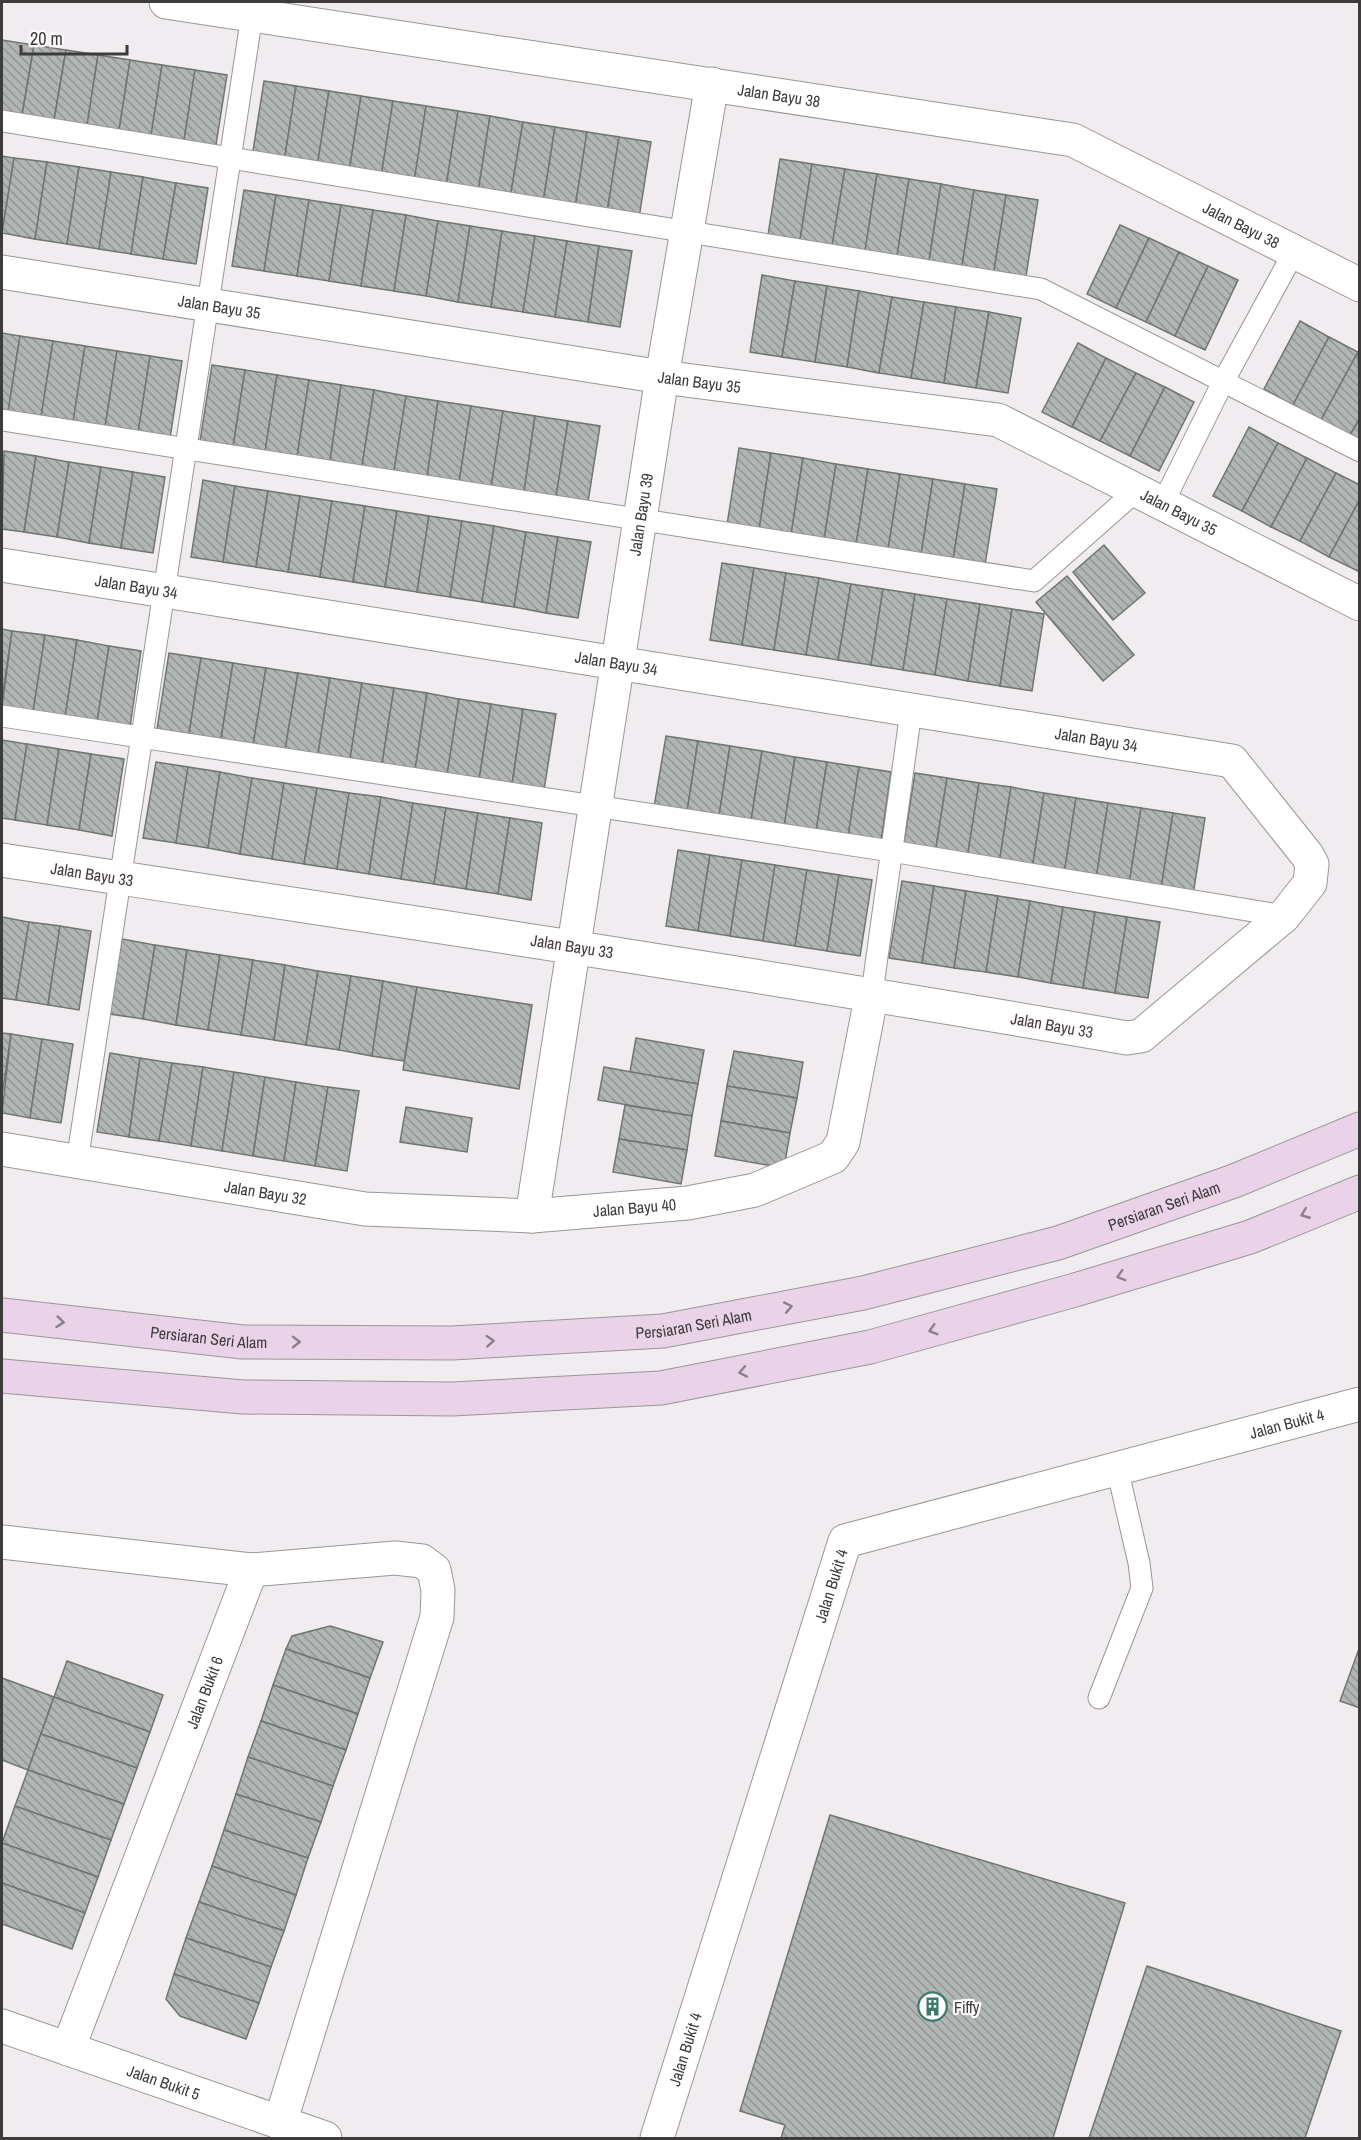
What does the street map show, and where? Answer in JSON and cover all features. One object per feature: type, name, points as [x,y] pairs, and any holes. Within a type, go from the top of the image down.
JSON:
[{"type":"main road","name":"Persiaran Seri Alam","points":[[2,1316],[243,1342],[452,1344],[663,1331],[863,1293],[1058,1243],[1234,1181],[1359,1130]]},
{"type":"main road","points":[[2,1376],[243,1397],[452,1399],[661,1388],[870,1347],[1064,1293],[1250,1237],[1359,1192]]},
{"type":"street","name":"Jalan Bayu 38","points":[[166,2],[1073,140],[1359,285]]},
{"type":"street","name":"Jalan Bayu 39","points":[[574,946],[662,377],[712,84]]},
{"type":"street","name":"Jalan Bayu 35","points":[[2,272],[662,377],[998,420],[1359,604]]},
{"type":"street","name":"Jalan Bayu 34","points":[[2,565],[1232,761],[1312,864],[1310,883],[1284,916]]},
{"type":"street","name":"Jalan Bayu 33","points":[[2,860],[872,993],[1127,1038],[1142,1035],[1284,916]]},
{"type":"street","points":[[532,1216],[574,946]]},
{"type":"street","name":"Jalan Bayu 40","points":[[532,1216],[688,1203],[754,1190],[833,1157],[843,1142],[872,993]]},
{"type":"street","name":"Jalan Bayu 32","points":[[2,1149],[365,1209],[532,1216]]},
{"type":"street","name":"Jalan Bukit 4","points":[[657,2139],[845,1541],[1359,1404]]},
{"type":"street","points":[[2,1542],[251,1570],[396,1558],[422,1561],[434,1570],[438,1590],[437,1617],[280,2122]]},
{"type":"street","name":"Jalan Bukit 6","points":[[68,2049],[251,1570]]},
{"type":"street","name":"Jalan Bukit 5","points":[[2,2026],[325,2139]]},
{"type":"lane","points":[[77,1162],[252,15]]},
{"type":"lane","points":[[2,121],[231,156],[1041,289],[1359,451]]},
{"type":"lane","points":[[2,420],[1034,580],[1150,497],[1223,382],[1294,252]]},
{"type":"lane","points":[[872,993],[911,711]]},
{"type":"lane","points":[[2,716],[891,852],[1284,916]]},
{"type":"lane","points":[[1099,1698],[1142,1588],[1139,1563],[1117,1468]]},
{"type":"building","points":[[2,40],[34,45],[21,121],[2,118]]},
{"type":"building","points":[[34,45],[66,50],[53,126],[21,121]]},
{"type":"building","points":[[66,50],[98,55],[86,132],[53,126]]},
{"type":"building","points":[[98,55],[130,60],[118,137],[86,132]]},
{"type":"building","points":[[130,60],[162,65],[150,142],[118,137]]},
{"type":"building","points":[[162,65],[195,70],[183,147],[150,142]]},
{"type":"building","points":[[195,70],[227,75],[215,151],[183,147]]},
{"type":"building","points":[[264,81],[296,86],[284,162],[252,157]]},
{"type":"building","points":[[296,86],[329,91],[317,167],[284,162]]},
{"type":"building","points":[[329,91],[361,96],[349,172],[317,167]]},
{"type":"building","points":[[361,96],[393,101],[381,177],[349,172]]},
{"type":"building","points":[[393,101],[426,106],[414,182],[381,177]]},
{"type":"building","points":[[426,106],[458,111],[446,187],[414,182]]},
{"type":"building","points":[[458,111],[490,116],[478,192],[446,187]]},
{"type":"building","points":[[490,116],[523,122],[510,198],[478,192]]},
{"type":"building","points":[[523,122],[555,127],[543,203],[510,198]]},
{"type":"building","points":[[555,127],[587,132],[575,208],[543,203]]},
{"type":"building","points":[[587,132],[619,137],[607,213],[575,208]]},
{"type":"building","points":[[619,137],[651,142],[639,218],[607,213]]},
{"type":"building","points":[[2,156],[14,158],[2,233]]},
{"type":"building","points":[[14,158],[47,162],[35,239],[2,233]]},
{"type":"building","points":[[780,159],[812,164],[800,240],[768,235]]},
{"type":"building","points":[[47,162],[79,167],[67,244],[35,239]]},
{"type":"building","points":[[812,164],[845,169],[832,246],[800,240]]},
{"type":"building","points":[[79,167],[111,172],[99,249],[67,244]]},
{"type":"building","points":[[845,169],[877,174],[865,251],[832,246]]},
{"type":"building","points":[[111,172],[143,177],[131,254],[99,249]]},
{"type":"building","points":[[877,174],[909,179],[897,256],[865,251]]},
{"type":"building","points":[[143,177],[176,183],[163,259],[131,254]]},
{"type":"building","points":[[909,179],[941,184],[929,261],[897,256]]},
{"type":"building","points":[[176,183],[208,188],[196,264],[163,259]]},
{"type":"building","points":[[941,184],[974,190],[962,266],[929,261]]},
{"type":"building","points":[[244,190],[276,195],[264,271],[232,266]]},
{"type":"building","points":[[974,190],[1006,195],[994,271],[962,266]]},
{"type":"building","points":[[276,195],[309,200],[297,276],[264,271]]},
{"type":"building","points":[[1006,195],[1038,200],[1026,276],[994,271]]},
{"type":"building","points":[[309,200],[341,205],[329,281],[297,276]]},
{"type":"building","points":[[341,205],[373,210],[361,286],[329,281]]},
{"type":"building","points":[[373,210],[406,215],[394,291],[361,286]]},
{"type":"building","points":[[406,215],[438,221],[426,296],[394,291]]},
{"type":"building","points":[[438,221],[470,226],[458,302],[426,296]]},
{"type":"building","points":[[1120,225],[1149,238],[1116,308],[1087,294]]},
{"type":"building","points":[[470,226],[502,231],[491,307],[458,302]]},
{"type":"building","points":[[502,231],[535,236],[523,312],[491,307]]},
{"type":"building","points":[[535,236],[567,241],[555,317],[523,312]]},
{"type":"building","points":[[1149,238],[1179,252],[1146,322],[1116,308]]},
{"type":"building","points":[[567,241],[599,246],[588,322],[555,317]]},
{"type":"building","points":[[599,246],[632,251],[620,327],[588,322]]},
{"type":"building","points":[[1179,252],[1208,266],[1175,336],[1146,322]]},
{"type":"building","points":[[1208,266],[1238,280],[1205,350],[1175,336]]},
{"type":"building","points":[[762,275],[795,281],[782,357],[750,352]]},
{"type":"building","points":[[795,281],[827,286],[815,362],[782,357]]},
{"type":"building","points":[[827,286],[859,291],[847,367],[815,362]]},
{"type":"building","points":[[859,291],[892,297],[879,373],[847,367]]},
{"type":"building","points":[[892,297],[924,302],[911,378],[879,373]]},
{"type":"building","points":[[924,302],[956,307],[944,383],[911,378]]},
{"type":"building","points":[[956,307],[989,312],[976,388],[944,383]]},
{"type":"building","points":[[989,312],[1021,318],[1008,393],[976,388]]},
{"type":"building","points":[[1300,321],[1329,337],[1293,405],[1264,389]]},
{"type":"building","points":[[2,333],[20,336],[8,412],[2,411]]},
{"type":"building","points":[[20,336],[53,341],[41,417],[8,412]]},
{"type":"building","points":[[1329,337],[1358,352],[1321,420],[1293,405]]},
{"type":"building","points":[[53,341],[85,346],[73,422],[41,417]]},
{"type":"building","points":[[1078,343],[1106,358],[1072,427],[1042,412]]},
{"type":"building","points":[[85,346],[117,351],[105,427],[73,422]]},
{"type":"building","points":[[117,351],[150,356],[138,433],[105,427]]},
{"type":"building","points":[[1358,352],[1360,418],[1350,435],[1321,420]]},
{"type":"building","points":[[150,356],[182,361],[170,438],[138,433]]},
{"type":"building","points":[[1106,358],[1136,373],[1100,441],[1072,427]]},
{"type":"building","points":[[212,365],[245,370],[233,447],[200,441]]},
{"type":"building","points":[[245,370],[277,375],[265,452],[233,447]]},
{"type":"building","points":[[1136,373],[1165,387],[1130,456],[1100,441]]},
{"type":"building","points":[[277,375],[309,380],[297,457],[265,452]]},
{"type":"building","points":[[309,380],[341,385],[330,461],[297,457]]},
{"type":"building","points":[[341,385],[374,390],[362,466],[330,461]]},
{"type":"building","points":[[1165,387],[1194,402],[1159,471],[1130,456]]},
{"type":"building","points":[[374,390],[406,396],[394,471],[362,466]]},
{"type":"building","points":[[406,396],[438,401],[427,477],[394,471]]},
{"type":"building","points":[[438,401],[471,406],[459,482],[427,477]]},
{"type":"building","points":[[471,406],[503,411],[491,487],[459,482]]},
{"type":"building","points":[[503,411],[535,416],[524,492],[491,487]]},
{"type":"building","points":[[535,416],[568,421],[556,497],[524,492]]},
{"type":"building","points":[[1360,418],[1360,440],[1350,435]]},
{"type":"building","points":[[568,421],[600,426],[588,502],[556,497]]},
{"type":"building","points":[[1249,427],[1278,443],[1242,511],[1213,496]]},
{"type":"building","points":[[1278,443],[1307,458],[1271,527],[1242,511]]},
{"type":"building","points":[[739,448],[771,453],[759,530],[727,525]]},
{"type":"building","points":[[4,451],[36,456],[24,532],[2,529]]},
{"type":"building","points":[[771,453],[803,458],[791,535],[759,530]]},
{"type":"building","points":[[36,456],[69,462],[57,537],[24,532]]},
{"type":"building","points":[[803,458],[836,464],[824,540],[791,535]]},
{"type":"building","points":[[1307,458],[1336,473],[1300,541],[1271,527]]},
{"type":"building","points":[[69,462],[101,467],[89,543],[57,537]]},
{"type":"building","points":[[836,464],[868,469],[856,545],[824,540]]},
{"type":"building","points":[[101,467],[133,472],[121,548],[89,543]]},
{"type":"building","points":[[868,469],[900,474],[888,550],[856,545]]},
{"type":"building","points":[[133,472],[165,477],[153,553],[121,548]]},
{"type":"building","points":[[1336,473],[1360,485],[1360,499],[1329,557],[1300,541]]},
{"type":"building","points":[[900,474],[933,479],[921,555],[888,550]]},
{"type":"building","points":[[933,479],[965,484],[953,560],[921,555]]},
{"type":"building","points":[[203,480],[235,486],[223,562],[191,557]]},
{"type":"building","points":[[965,484],[997,489],[985,565],[953,560]]},
{"type":"building","points":[[235,486],[268,491],[256,567],[223,562]]},
{"type":"building","points":[[268,491],[300,496],[288,572],[256,567]]},
{"type":"building","points":[[300,496],[332,501],[320,577],[288,572]]},
{"type":"building","points":[[1360,499],[1360,568],[1358,571],[1329,557]]},
{"type":"building","points":[[332,501],[365,506],[353,582],[320,577]]},
{"type":"building","points":[[365,506],[397,511],[385,587],[353,582]]},
{"type":"building","points":[[397,511],[429,516],[417,592],[385,587]]},
{"type":"building","points":[[429,516],[462,521],[450,597],[417,592]]},
{"type":"building","points":[[462,521],[494,526],[482,602],[450,597]]},
{"type":"building","points":[[494,526],[526,532],[514,607],[482,602]]},
{"type":"building","points":[[526,532],[558,537],[546,613],[514,607]]},
{"type":"building","points":[[558,537],[591,542],[578,618],[546,613]]},
{"type":"building","points":[[1104,545],[1145,593],[1113,620],[1073,572]]},
{"type":"building","points":[[722,563],[754,568],[742,645],[710,640]]},
{"type":"building","points":[[754,568],[786,573],[774,650],[742,645]]},
{"type":"building","points":[[786,573],[819,578],[806,655],[774,650]]},
{"type":"building","points":[[1067,576],[1134,655],[1103,681],[1036,602]]},
{"type":"building","points":[[819,578],[851,584],[838,660],[806,655]]},
{"type":"building","points":[[851,584],[883,589],[871,665],[838,660]]},
{"type":"building","points":[[883,589],[915,594],[903,670],[871,665]]},
{"type":"building","points":[[915,594],[947,599],[935,675],[903,670]]},
{"type":"building","points":[[947,599],[980,604],[968,681],[935,675]]},
{"type":"building","points":[[980,604],[1012,609],[1000,686],[968,681]]},
{"type":"building","points":[[1012,609],[1044,614],[1032,691],[1000,686]]},
{"type":"building","points":[[2,629],[12,631],[2,700]]},
{"type":"building","points":[[12,631],[45,635],[33,712],[2,707]]},
{"type":"building","points":[[45,635],[77,640],[65,717],[33,712]]},
{"type":"building","points":[[77,640],[109,646],[97,722],[65,717]]},
{"type":"building","points":[[109,646],[141,651],[130,727],[97,722]]},
{"type":"building","points":[[169,653],[201,658],[189,734],[157,729]]},
{"type":"building","points":[[201,658],[233,663],[221,739],[189,734]]},
{"type":"building","points":[[233,663],[266,668],[253,745],[221,739]]},
{"type":"building","points":[[266,668],[298,673],[285,750],[253,745]]},
{"type":"building","points":[[298,673],[330,678],[318,754],[285,750]]},
{"type":"building","points":[[330,678],[362,683],[350,759],[318,754]]},
{"type":"building","points":[[362,683],[394,688],[382,764],[350,759]]},
{"type":"building","points":[[394,688],[427,693],[415,770],[382,764]]},
{"type":"building","points":[[427,693],[459,699],[447,775],[415,770]]},
{"type":"building","points":[[459,699],[491,704],[479,780],[447,775]]},
{"type":"building","points":[[491,704],[523,709],[512,785],[479,780]]},
{"type":"building","points":[[523,709],[556,714],[544,790],[512,785]]},
{"type":"building","points":[[666,736],[698,741],[686,818],[653,813]]},
{"type":"building","points":[[2,740],[27,744],[15,820],[2,818]]},
{"type":"building","points":[[698,741],[730,746],[718,822],[686,818]]},
{"type":"building","points":[[27,744],[59,749],[47,825],[15,820]]},
{"type":"building","points":[[730,746],[762,751],[750,827],[718,822]]},
{"type":"building","points":[[59,749],[91,754],[79,830],[47,825]]},
{"type":"building","points":[[762,751],[795,757],[783,833],[750,827]]},
{"type":"building","points":[[91,754],[124,759],[112,836],[79,830]]},
{"type":"building","points":[[795,757],[827,762],[815,838],[783,833]]},
{"type":"building","points":[[156,762],[188,767],[176,843],[143,838]]},
{"type":"building","points":[[827,762],[859,767],[847,843],[815,838]]},
{"type":"building","points":[[188,767],[220,772],[208,848],[176,843]]},
{"type":"building","points":[[859,767],[891,772],[880,848],[847,843]]},
{"type":"building","points":[[220,772],[252,778],[240,854],[208,848]]},
{"type":"building","points":[[915,773],[947,778],[935,854],[903,849]]},
{"type":"building","points":[[252,778],[284,783],[272,859],[240,854]]},
{"type":"building","points":[[947,778],[979,783],[967,859],[935,854]]},
{"type":"building","points":[[284,783],[317,788],[304,864],[272,859]]},
{"type":"building","points":[[979,783],[1011,787],[999,864],[967,859]]},
{"type":"building","points":[[1011,787],[1044,793],[1032,869],[999,864]]},
{"type":"building","points":[[317,788],[349,793],[337,869],[304,864]]},
{"type":"building","points":[[349,793],[381,797],[369,874],[337,869]]},
{"type":"building","points":[[1044,793],[1076,798],[1064,874],[1032,869]]},
{"type":"building","points":[[381,797],[413,803],[401,879],[369,874]]},
{"type":"building","points":[[1076,798],[1108,803],[1096,879],[1064,874]]},
{"type":"building","points":[[413,803],[446,808],[434,884],[401,879]]},
{"type":"building","points":[[1108,803],[1141,808],[1129,884],[1096,879]]},
{"type":"building","points":[[446,808],[478,813],[466,889],[434,884]]},
{"type":"building","points":[[1141,808],[1173,813],[1161,889],[1129,884]]},
{"type":"building","points":[[478,813],[510,818],[498,894],[466,889]]},
{"type":"building","points":[[1173,813],[1205,818],[1193,895],[1161,889]]},
{"type":"building","points":[[510,818],[542,823],[531,900],[498,894]]},
{"type":"building","points":[[678,850],[710,855],[698,931],[666,926]]},
{"type":"building","points":[[710,855],[742,860],[730,936],[698,931]]},
{"type":"building","points":[[742,860],[775,865],[763,941],[730,936]]},
{"type":"building","points":[[775,865],[807,870],[795,946],[763,941]]},
{"type":"building","points":[[807,870],[839,875],[827,951],[795,946]]},
{"type":"building","points":[[839,875],[872,880],[860,956],[827,951]]},
{"type":"building","points":[[902,881],[934,886],[922,963],[889,958]]},
{"type":"building","points":[[934,886],[966,891],[954,968],[922,963]]},
{"type":"building","points":[[966,891],[998,896],[986,972],[954,968]]},
{"type":"building","points":[[998,896],[1030,901],[1018,977],[986,972]]},
{"type":"building","points":[[1030,901],[1063,907],[1051,983],[1018,977]]},
{"type":"building","points":[[1063,907],[1095,912],[1083,988],[1051,983]]},
{"type":"building","points":[[1095,912],[1127,917],[1115,993],[1083,988]]},
{"type":"building","points":[[2,917],[29,922],[16,1000],[2,998]]},
{"type":"building","points":[[1127,917],[1160,922],[1148,998],[1115,993]]},
{"type":"building","points":[[29,922],[60,926],[48,1005],[16,1000]]},
{"type":"building","points":[[60,926],[91,931],[79,1010],[48,1005]]},
{"type":"building","points":[[122,939],[155,945],[143,1019],[110,1014]]},
{"type":"building","points":[[155,945],[187,950],[176,1025],[143,1019]]},
{"type":"building","points":[[187,950],[220,955],[208,1030],[176,1025]]},
{"type":"building","points":[[220,955],[253,960],[241,1035],[208,1030]]},
{"type":"building","points":[[253,960],[285,965],[274,1040],[241,1035]]},
{"type":"building","points":[[285,965],[318,971],[306,1045],[274,1040]]},
{"type":"building","points":[[318,971],[351,976],[339,1050],[306,1045]]},
{"type":"building","points":[[351,976],[383,981],[372,1056],[339,1050]]},
{"type":"building","points":[[383,981],[417,987],[404,1061],[372,1056]]},
{"type":"building","points":[[417,987],[532,1005],[519,1089],[403,1070]]},
{"type":"building","points":[[2,1033],[11,1034],[2,1096]]},
{"type":"building","points":[[11,1034],[42,1039],[30,1118],[2,1113]]},
{"type":"building","points":[[636,1038],[704,1050],[698,1084],[630,1072]]},
{"type":"building","points":[[42,1039],[73,1044],[61,1123],[30,1118]]},
{"type":"building","points":[[734,1051],[803,1062],[797,1098],[727,1086]]},
{"type":"building","points":[[110,1053],[140,1058],[129,1137],[97,1132]]},
{"type":"building","points":[[140,1058],[172,1063],[159,1141],[129,1137]]},
{"type":"building","points":[[172,1063],[203,1067],[191,1146],[159,1141]]},
{"type":"building","points":[[203,1067],[234,1072],[222,1151],[191,1146]]},
{"type":"building","points":[[604,1067],[698,1084],[692,1116],[598,1100]]},
{"type":"building","points":[[234,1072],[265,1077],[253,1156],[222,1151]]},
{"type":"building","points":[[265,1077],[296,1082],[284,1161],[253,1156]]},
{"type":"building","points":[[296,1082],[328,1087],[315,1166],[284,1161]]},
{"type":"building","points":[[727,1086],[797,1098],[790,1133],[721,1121]]},
{"type":"building","points":[[328,1087],[359,1091],[347,1171],[315,1166]]},
{"type":"building","points":[[625,1105],[692,1116],[687,1150],[619,1139]]},
{"type":"building","points":[[406,1107],[472,1118],[467,1152],[400,1142]]},
{"type":"building","points":[[721,1121],[790,1133],[784,1168],[715,1156]]},
{"type":"building","points":[[619,1139],[687,1150],[681,1184],[613,1172]]},
{"type":"building","points":[[330,1626],[383,1642],[370,1678],[286,1649],[292,1636]]},
{"type":"building","points":[[1360,1646],[1360,1708],[1340,1701]]},
{"type":"building","points":[[286,1649],[370,1678],[358,1714],[273,1685]]},
{"type":"building","points":[[67,1661],[163,1695],[150,1732],[54,1697]]},
{"type":"building","points":[[2,1678],[54,1697],[28,1770],[2,1760]]},
{"type":"building","points":[[273,1685],[358,1714],[346,1750],[261,1721]]},
{"type":"building","points":[[54,1697],[150,1732],[137,1768],[41,1734]]},
{"type":"building","points":[[261,1721],[346,1750],[333,1786],[248,1757]]},
{"type":"building","points":[[41,1734],[137,1768],[124,1804],[28,1770]]},
{"type":"building","points":[[248,1757],[333,1786],[321,1822],[236,1794]]},
{"type":"building","points":[[28,1770],[124,1804],[111,1840],[15,1806]]},
{"type":"building","points":[[236,1794],[321,1822],[308,1858],[224,1830]]},
{"type":"building","points":[[15,1806],[111,1840],[98,1877],[2,1843]]},
{"type":"building","name":"Fiffy","points":[[830,1815],[1125,1903],[1053,2138],[781,2138],[785,2125],[740,2111]]},
{"type":"building","points":[[224,1830],[308,1858],[296,1895],[212,1866]]},
{"type":"building","points":[[2,1843],[98,1877],[85,1913],[2,1883]]},
{"type":"building","points":[[212,1866],[296,1895],[284,1931],[199,1902]]},
{"type":"building","points":[[2,1883],[85,1913],[72,1949],[2,1924]]},
{"type":"building","points":[[199,1902],[284,1931],[271,1967],[186,1938]]},
{"type":"building","points":[[186,1938],[271,1967],[259,2003],[174,1974]]},
{"type":"building","points":[[1147,1966],[1341,2031],[1305,2138],[1089,2138]]},
{"type":"building","points":[[174,1974],[259,2003],[246,2039],[180,2016],[166,1999]]},
{"type":"place","name":"Fiffy","points":[[933,2007]]}]
